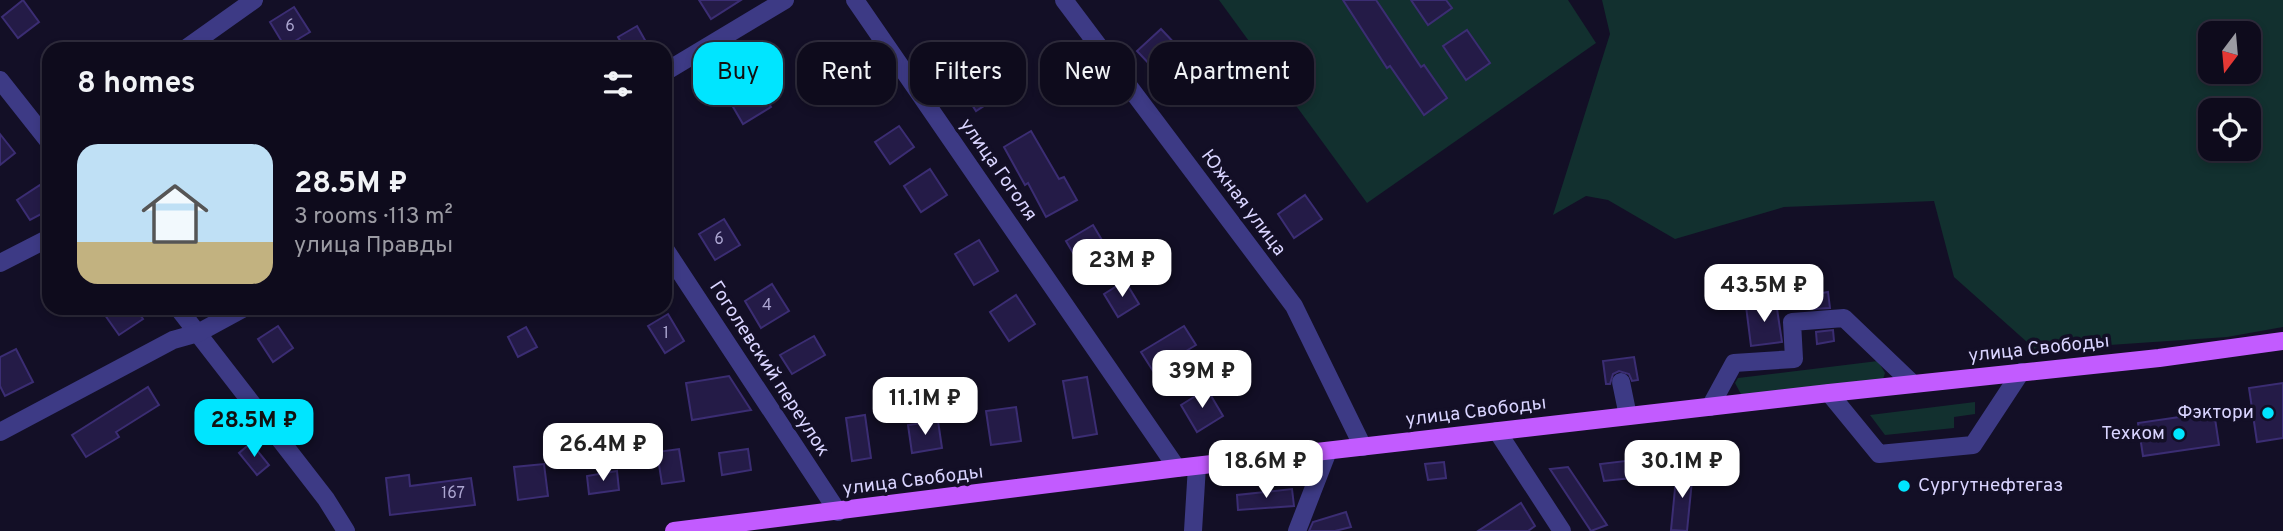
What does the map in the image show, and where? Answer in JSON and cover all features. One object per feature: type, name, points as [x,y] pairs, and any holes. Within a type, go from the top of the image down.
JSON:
[{"type":"main road","name":"улица Свободы","points":[[674,531],[787,524],[838,512],[1177,468],[2159,358],[2283,341]]},
{"type":"street","points":[[195,42],[254,0]]},
{"type":"street","points":[[672,68],[785,0]]},
{"type":"street","name":"улица Гоголя","points":[[855,0],[1177,468]]},
{"type":"street","name":"Южная улица","points":[[1064,0],[1294,306],[1363,447]]},
{"type":"street","points":[[0,80],[42,133]]},
{"type":"street","points":[[0,263],[42,242]]},
{"type":"street","name":"Гоголевский переулок","points":[[672,260],[838,512]]},
{"type":"street","points":[[184,315],[319,489],[346,531]]},
{"type":"street","points":[[0,432],[173,340],[198,333],[231,315]]},
{"type":"street","points":[[1710,407],[1734,363],[1794,359],[1792,322],[1844,318],[1913,384]]},
{"type":"street","points":[[1829,393],[1879,454],[1973,445],[2021,372]]},
{"type":"street","points":[[1621,382],[1628,416]]},
{"type":"street","points":[[1497,431],[1562,531]]},
{"type":"street","points":[[1297,531],[1328,451]]},
{"type":"street","points":[[1193,531],[1198,466]]},
{"type":"green space","points":[[1219,0],[1568,0],[1596,43],[1367,203],[1296,105],[1314,105],[1314,42],[1250,42]]},
{"type":"green space","points":[[1602,0],[2283,0],[2283,327],[2227,337],[2036,350],[1954,277],[1934,201],[1784,207],[1675,239],[1608,200],[1586,196],[1553,215],[1610,34]]},
{"type":"green space","points":[[1878,361],[1885,373],[1883,379],[1743,398],[1735,383],[1738,378]]},
{"type":"green space","points":[[1975,402],[1975,414],[1954,417],[1954,428],[1885,435],[1870,415]]},
{"type":"building","points":[[23,0],[39,22],[18,38],[2,17]]},
{"type":"building","points":[[699,0],[741,0],[711,19]]},
{"type":"building","points":[[1343,0],[1376,0],[1421,67],[1424,65],[1447,98],[1424,115],[1390,66],[1387,68]]},
{"type":"building","points":[[1411,0],[1446,0],[1452,8],[1428,25]]},
{"type":"building","points":[[294,7],[310,32],[293,42],[282,42],[270,22]]},
{"type":"building","points":[[637,26],[646,42],[621,42],[618,37]]},
{"type":"building","points":[[1161,29],[1173,42],[1149,42],[1149,64],[1137,51]]},
{"type":"building","points":[[1467,30],[1490,63],[1466,80],[1443,46]]},
{"type":"building","points":[[732,105],[770,105],[771,107],[743,124]]},
{"type":"building","points":[[972,105],[985,105],[976,111]]},
{"type":"building","points":[[899,126],[914,147],[890,164],[875,142]]},
{"type":"building","points":[[1031,131],[1059,179],[1064,177],[1077,200],[1046,217],[1004,147]]},
{"type":"building","points":[[0,134],[15,153],[0,165]]},
{"type":"building","points":[[930,169],[947,195],[921,212],[904,186]]},
{"type":"building","points":[[40,185],[42,216],[30,220],[17,200]]},
{"type":"building","points":[[1305,195],[1322,219],[1294,238],[1278,214]]},
{"type":"building","points":[[724,219],[740,245],[715,260],[699,234]]},
{"type":"building","points":[[1093,225],[1109,252],[1082,268],[1066,241]]},
{"type":"building","points":[[979,240],[998,271],[974,285],[955,254]]},
{"type":"building","points":[[1125,281],[1139,304],[1118,317],[1104,294]]},
{"type":"building","points":[[772,284],[789,311],[761,328],[745,301]]},
{"type":"building","points":[[1828,292],[1830,308],[1813,309],[1811,295]]},
{"type":"building","points":[[1016,295],[1035,324],[1009,341],[990,312]]},
{"type":"building","points":[[1776,302],[1782,342],[1751,346],[1746,306]]},
{"type":"building","points":[[105,315],[140,315],[143,319],[119,335]]},
{"type":"building","points":[[669,315],[684,341],[665,353],[648,326]]},
{"type":"building","points":[[278,326],[293,348],[273,362],[258,339]]},
{"type":"building","points":[[1184,326],[1196,345],[1153,371],[1141,352]]},
{"type":"building","points":[[526,327],[537,347],[518,357],[508,337]]},
{"type":"building","points":[[1833,330],[1834,341],[1817,344],[1816,332]]},
{"type":"building","points":[[814,336],[825,355],[792,374],[780,355]]},
{"type":"building","points":[[16,349],[33,382],[5,396],[0,386],[0,357]]},
{"type":"building","points":[[1634,357],[1638,380],[1632,381],[1629,374],[1619,371],[1613,374],[1610,384],[1606,384],[1603,361]]},
{"type":"building","points":[[729,376],[751,410],[692,420],[686,383]]},
{"type":"building","points":[[1087,377],[1097,434],[1073,438],[1063,381]]},
{"type":"building","name":"Фэктори","points":[[2283,383],[2283,438],[2257,442],[2249,388]]},
{"type":"building","points":[[148,387],[159,405],[116,432],[119,437],[86,457],[72,435]]},
{"type":"building","points":[[1207,389],[1223,416],[1197,432],[1181,405]]},
{"type":"building","points":[[1016,407],[1021,441],[991,445],[986,411]]},
{"type":"building","name":"Техком","points":[[2214,412],[2219,445],[2143,456],[2138,423]]},
{"type":"building","points":[[865,415],[871,458],[852,461],[846,418]]},
{"type":"building","points":[[938,421],[942,448],[912,453],[908,425]]},
{"type":"building","points":[[251,443],[269,465],[257,475],[239,453]]},
{"type":"building","points":[[679,449],[684,481],[662,484],[657,452]]},
{"type":"building","points":[[748,449],[751,470],[722,475],[719,453]]},
{"type":"building","points":[[1659,457],[1660,475],[1604,481],[1600,464]]},
{"type":"building","points":[[1444,462],[1446,478],[1428,480],[1425,464]]},
{"type":"building","points":[[544,464],[548,496],[518,500],[514,467]]},
{"type":"building","points":[[1568,467],[1607,525],[1591,531],[1550,469]]},
{"type":"building","points":[[1677,468],[1693,470],[1687,531],[1671,530]]},
{"type":"building","points":[[617,471],[619,490],[589,494],[587,476]]},
{"type":"building","points":[[409,475],[410,486],[471,478],[475,505],[390,515],[386,478]]},
{"type":"building","points":[[1292,489],[1294,506],[1238,510],[1237,495]]},
{"type":"building","points":[[1521,503],[1535,526],[1528,531],[1478,531]]},
{"type":"building","points":[[1346,512],[1351,527],[1335,531],[1309,531],[1313,522]]},
{"type":"place","name":"Фэктори","points":[[2268,413]]},
{"type":"place","name":"Техком","points":[[2179,434]]},
{"type":"place","name":"Сургутнефтегаз","points":[[1904,486]]}]
